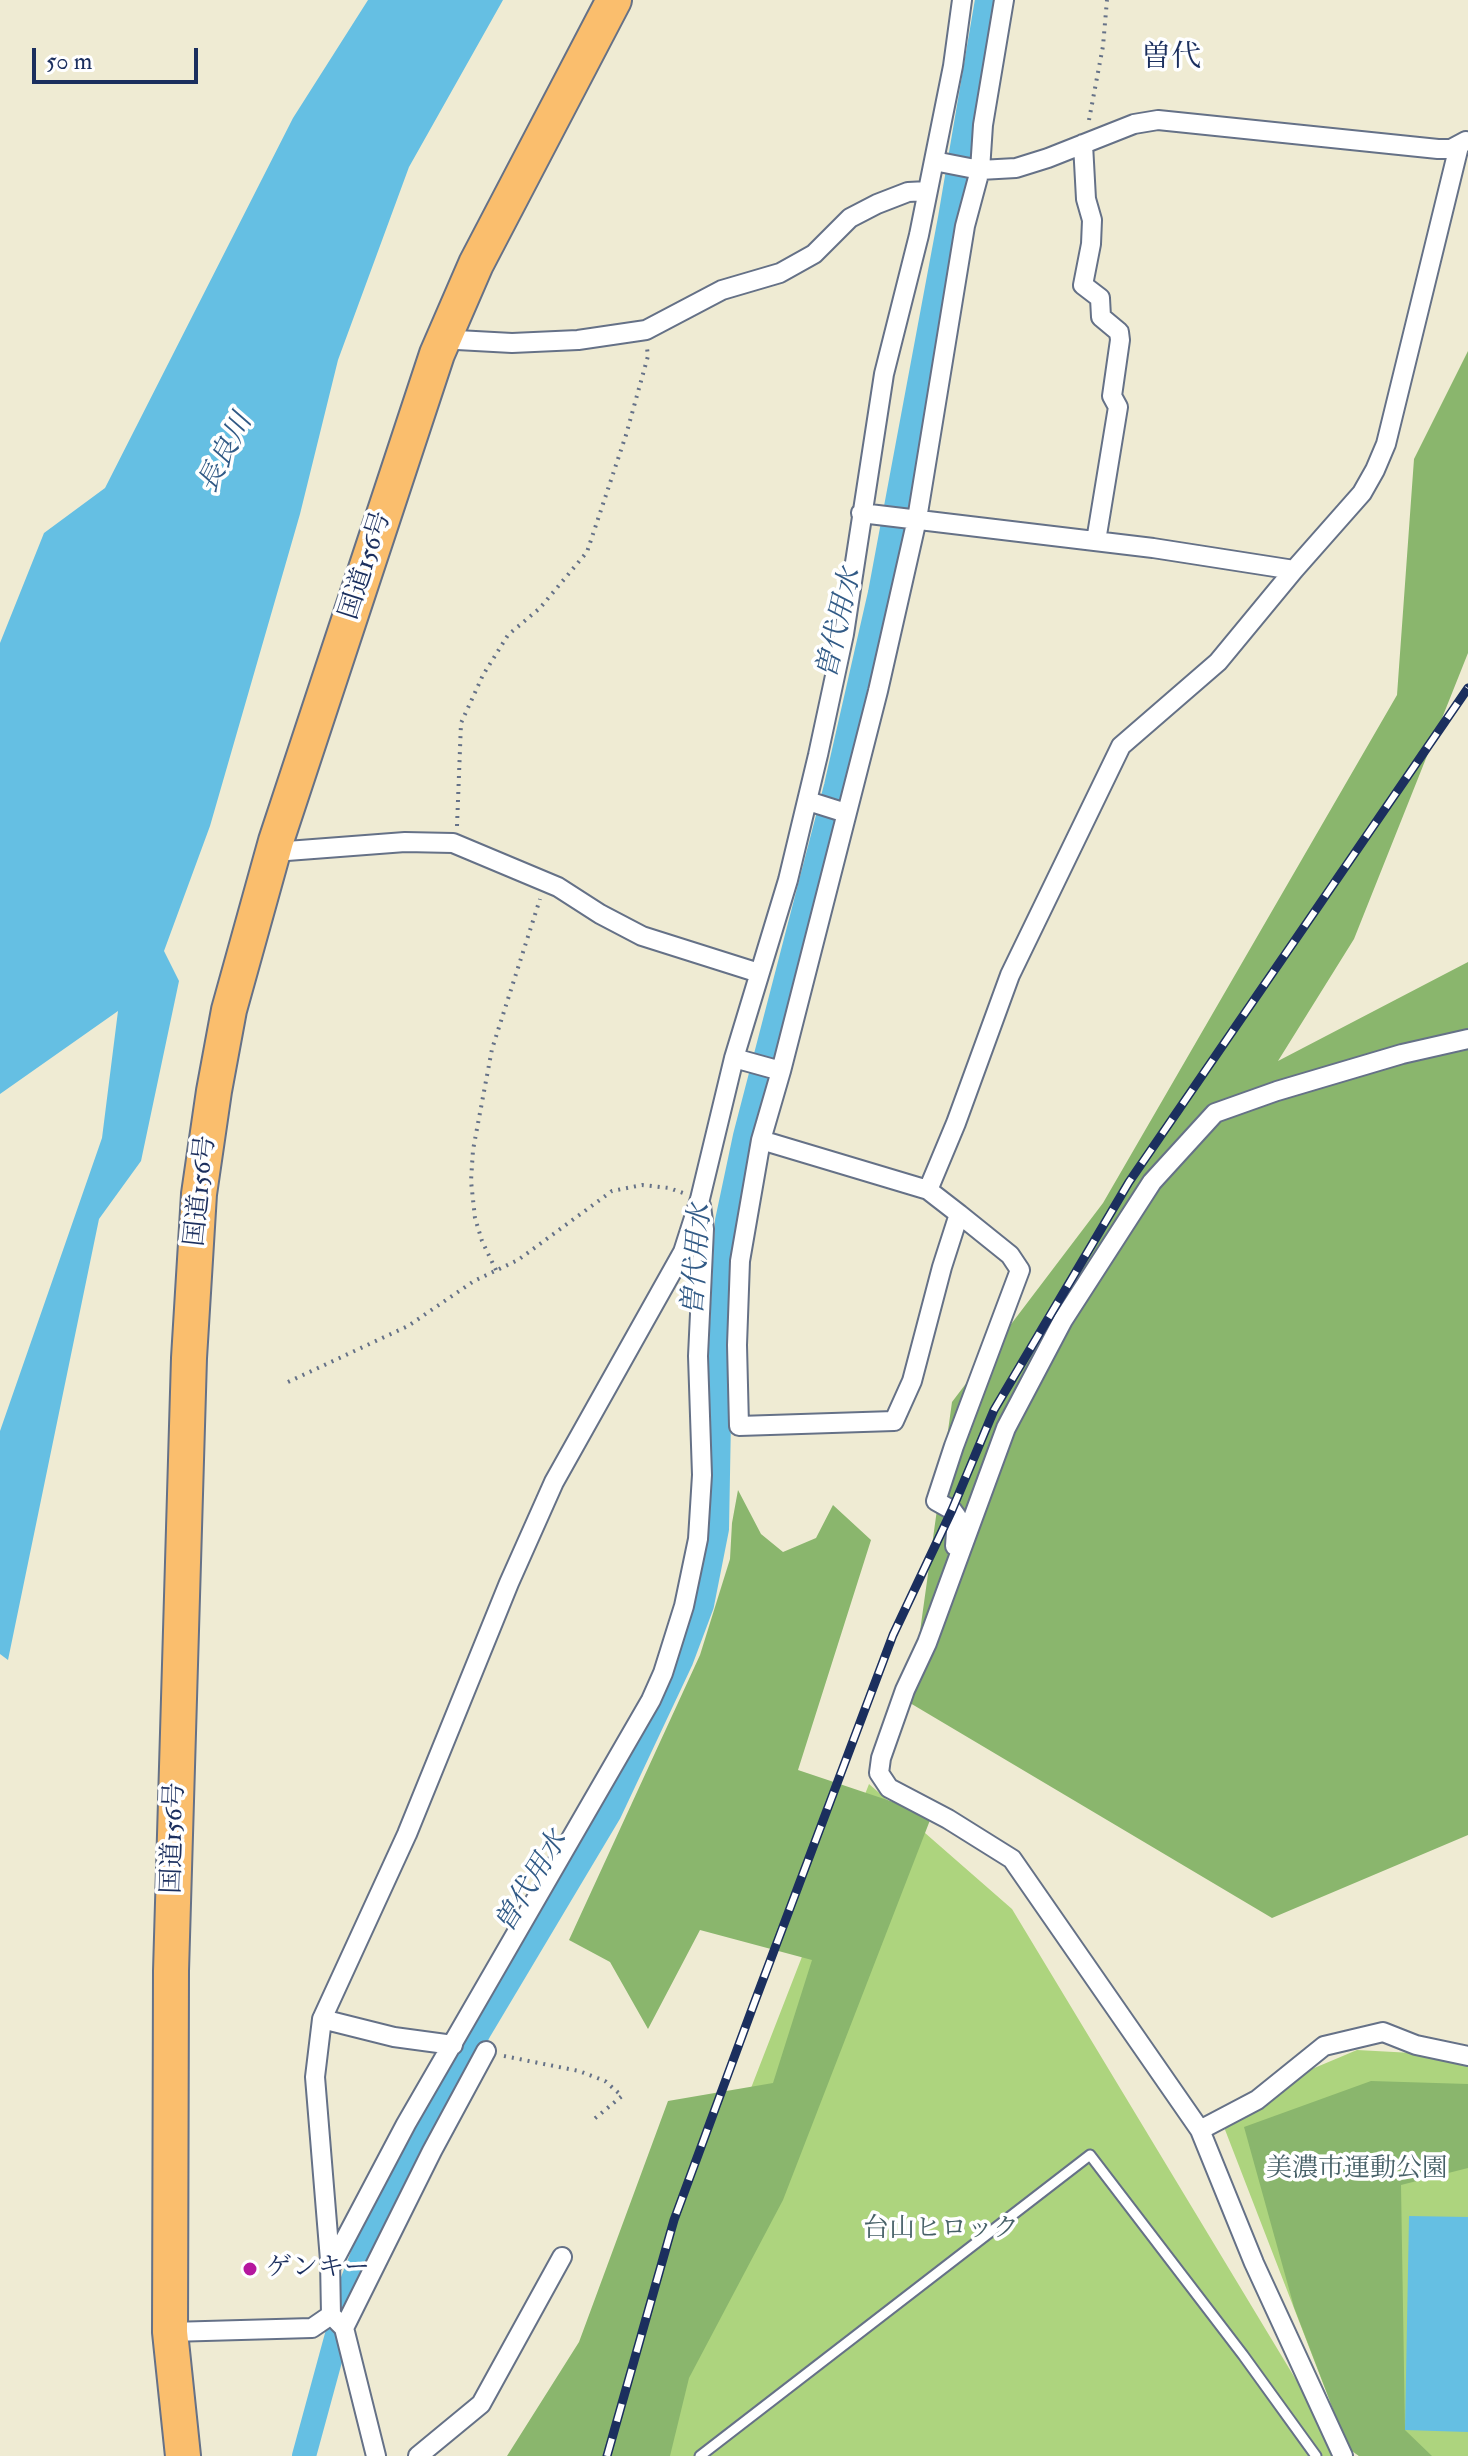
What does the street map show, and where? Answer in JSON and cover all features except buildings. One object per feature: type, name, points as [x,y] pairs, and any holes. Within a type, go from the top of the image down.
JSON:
[{"type":"highway","name":"国道156号","points":[[183,2456],[170,2332],[171,1971],[188,1374],[195,1250],[205,1153],[229,1010],[274,852],[399,468],[446,335],[476,264],[614,0]]},
{"type":"street","points":[[376,2456],[338,2322],[330,2269],[315,2077],[322,2019],[407,1834],[509,1583],[554,1482],[683,1252],[700,1199],[742,1060],[759,973],[813,802],[844,634],[884,374],[928,191],[940,162],[962,0]]},
{"type":"street","points":[[959,1214],[912,1381],[894,1421],[739,1426],[737,1345],[740,1261],[761,1140],[776,1069],[844,812],[911,518],[1004,0]]},
{"type":"street","points":[[928,1190],[1010,975],[1121,746],[1218,662],[1362,493],[1375,470],[1386,444],[1464,142],[1438,149],[1158,120],[1134,124],[1016,168],[974,169],[940,162]]},
{"type":"street","points":[[1083,144],[1086,199],[1092,220],[1083,285],[1100,298],[1101,317],[1119,332],[1120,340],[1112,396],[1118,407],[1096,541]]},
{"type":"street","points":[[446,335],[457,340],[512,343],[578,340],[646,330],[722,290],[780,273],[814,254],[850,218],[877,204],[908,192],[928,191]]},
{"type":"street","points":[[861,513],[1096,541],[1294,570]]},
{"type":"street","points":[[813,802],[844,812]]},
{"type":"street","points":[[274,852],[405,842],[457,845],[558,887],[642,936],[759,973]]},
{"type":"street","points":[[1343,2456],[1254,2263],[1200,2130],[1012,1859],[948,1819],[889,1788],[879,1773],[881,1758],[905,1690],[927,1643],[1006,1428],[1063,1320],[1152,1182],[1215,1113],[1402,1054],[1468,1039]]},
{"type":"street","points":[[742,1060],[776,1069]]},
{"type":"street","points":[[761,1140],[928,1190],[1010,1255],[1020,1270],[936,1501],[952,1510],[957,1517],[953,1567]]},
{"type":"street","points":[[330,2269],[406,2124],[651,1700],[663,1673],[684,1606],[698,1539],[702,1475],[698,1356],[704,1229],[700,1199]]},
{"type":"street","points":[[322,2019],[394,2037],[453,2045]]},
{"type":"street","points":[[1200,2130],[1257,2100],[1324,2046],[1383,2032],[1416,2045],[1468,2056]]},
{"type":"street","points":[[170,2332],[312,2328],[338,2322],[486,2051]]},
{"type":"street","points":[[418,2456],[481,2404],[562,2257]]},
{"type":"lane","points":[[700,2456],[1090,2155],[1316,2456]]},
{"type":"path","points":[[1083,144],[1103,46],[1107,0]]},
{"type":"path","points":[[457,845],[461,723],[483,675],[508,635],[540,608],[587,552],[626,435],[648,356],[646,330]]},
{"type":"path","points":[[496,1270],[475,1218],[471,1181],[473,1150],[492,1049],[545,882]]},
{"type":"path","points":[[288,1382],[408,1326],[445,1299],[518,1260],[612,1191],[642,1185],[655,1186],[700,1199]]},
{"type":"path","points":[[486,2051],[579,2071],[605,2081],[622,2096],[593,2120]]},
{"type":"green space","points":[[1468,351],[1468,653],[1354,939],[1278,1061],[1468,962],[1468,1835],[1272,1918],[910,1703],[952,1402],[1103,1203],[1397,695],[1414,459]]},
{"type":"green space","points":[[738,1490],[761,1534],[783,1552],[816,1538],[833,1505],[871,1540],[798,1770],[932,1815],[783,2200],[689,2378],[670,2456],[507,2456],[579,2342],[668,2101],[773,2083],[812,1960],[700,1930],[648,2029],[610,1962],[569,1940],[700,1655],[730,1559]]},
{"type":"green space","name":"台山ヒロック","points":[[869,1784],[1012,1909],[1342,2456],[627,2456],[687,2253]]},
{"type":"green space","name":"美濃市運動公園","points":[[1357,2050],[1468,2056],[1468,2456],[1359,2456],[1348,2448],[1217,2109]]},
{"type":"green space","name":"美濃市運動公園","points":[[1371,2081],[1468,2084],[1468,2168],[1401,2185],[1405,2430],[1432,2456],[1359,2456],[1348,2448],[1294,2307],[1244,2127]]},
{"type":"water","name":"長良川","points":[[368,0],[503,0],[409,167],[338,360],[300,514],[210,826],[164,951],[179,981],[141,1161],[99,1219],[8,1660],[0,1654],[0,1431],[102,1138],[118,1011],[0,1094],[0,643],[44,533],[105,488],[293,118]]},
{"type":"water","points":[[1409,2216],[1468,2217],[1468,2432],[1405,2430]]},
{"type":"waterway","name":"曽代用水","points":[[304,2456],[350,2287],[374,2225],[480,2030],[610,1812],[681,1661],[702,1605],[717,1529],[727,1221],[745,1136],[836,786],[880,593],[987,0]]},
{"type":"railway","points":[[607,2456],[674,2220],[755,2001],[893,1635],[952,1510],[994,1410],[1129,1182],[1468,688]]},
{"type":"place","name":"ゲンキー","points":[[250,2269]]},
{"type":"district","name":"曽代","points":[[1171,60]]}]
